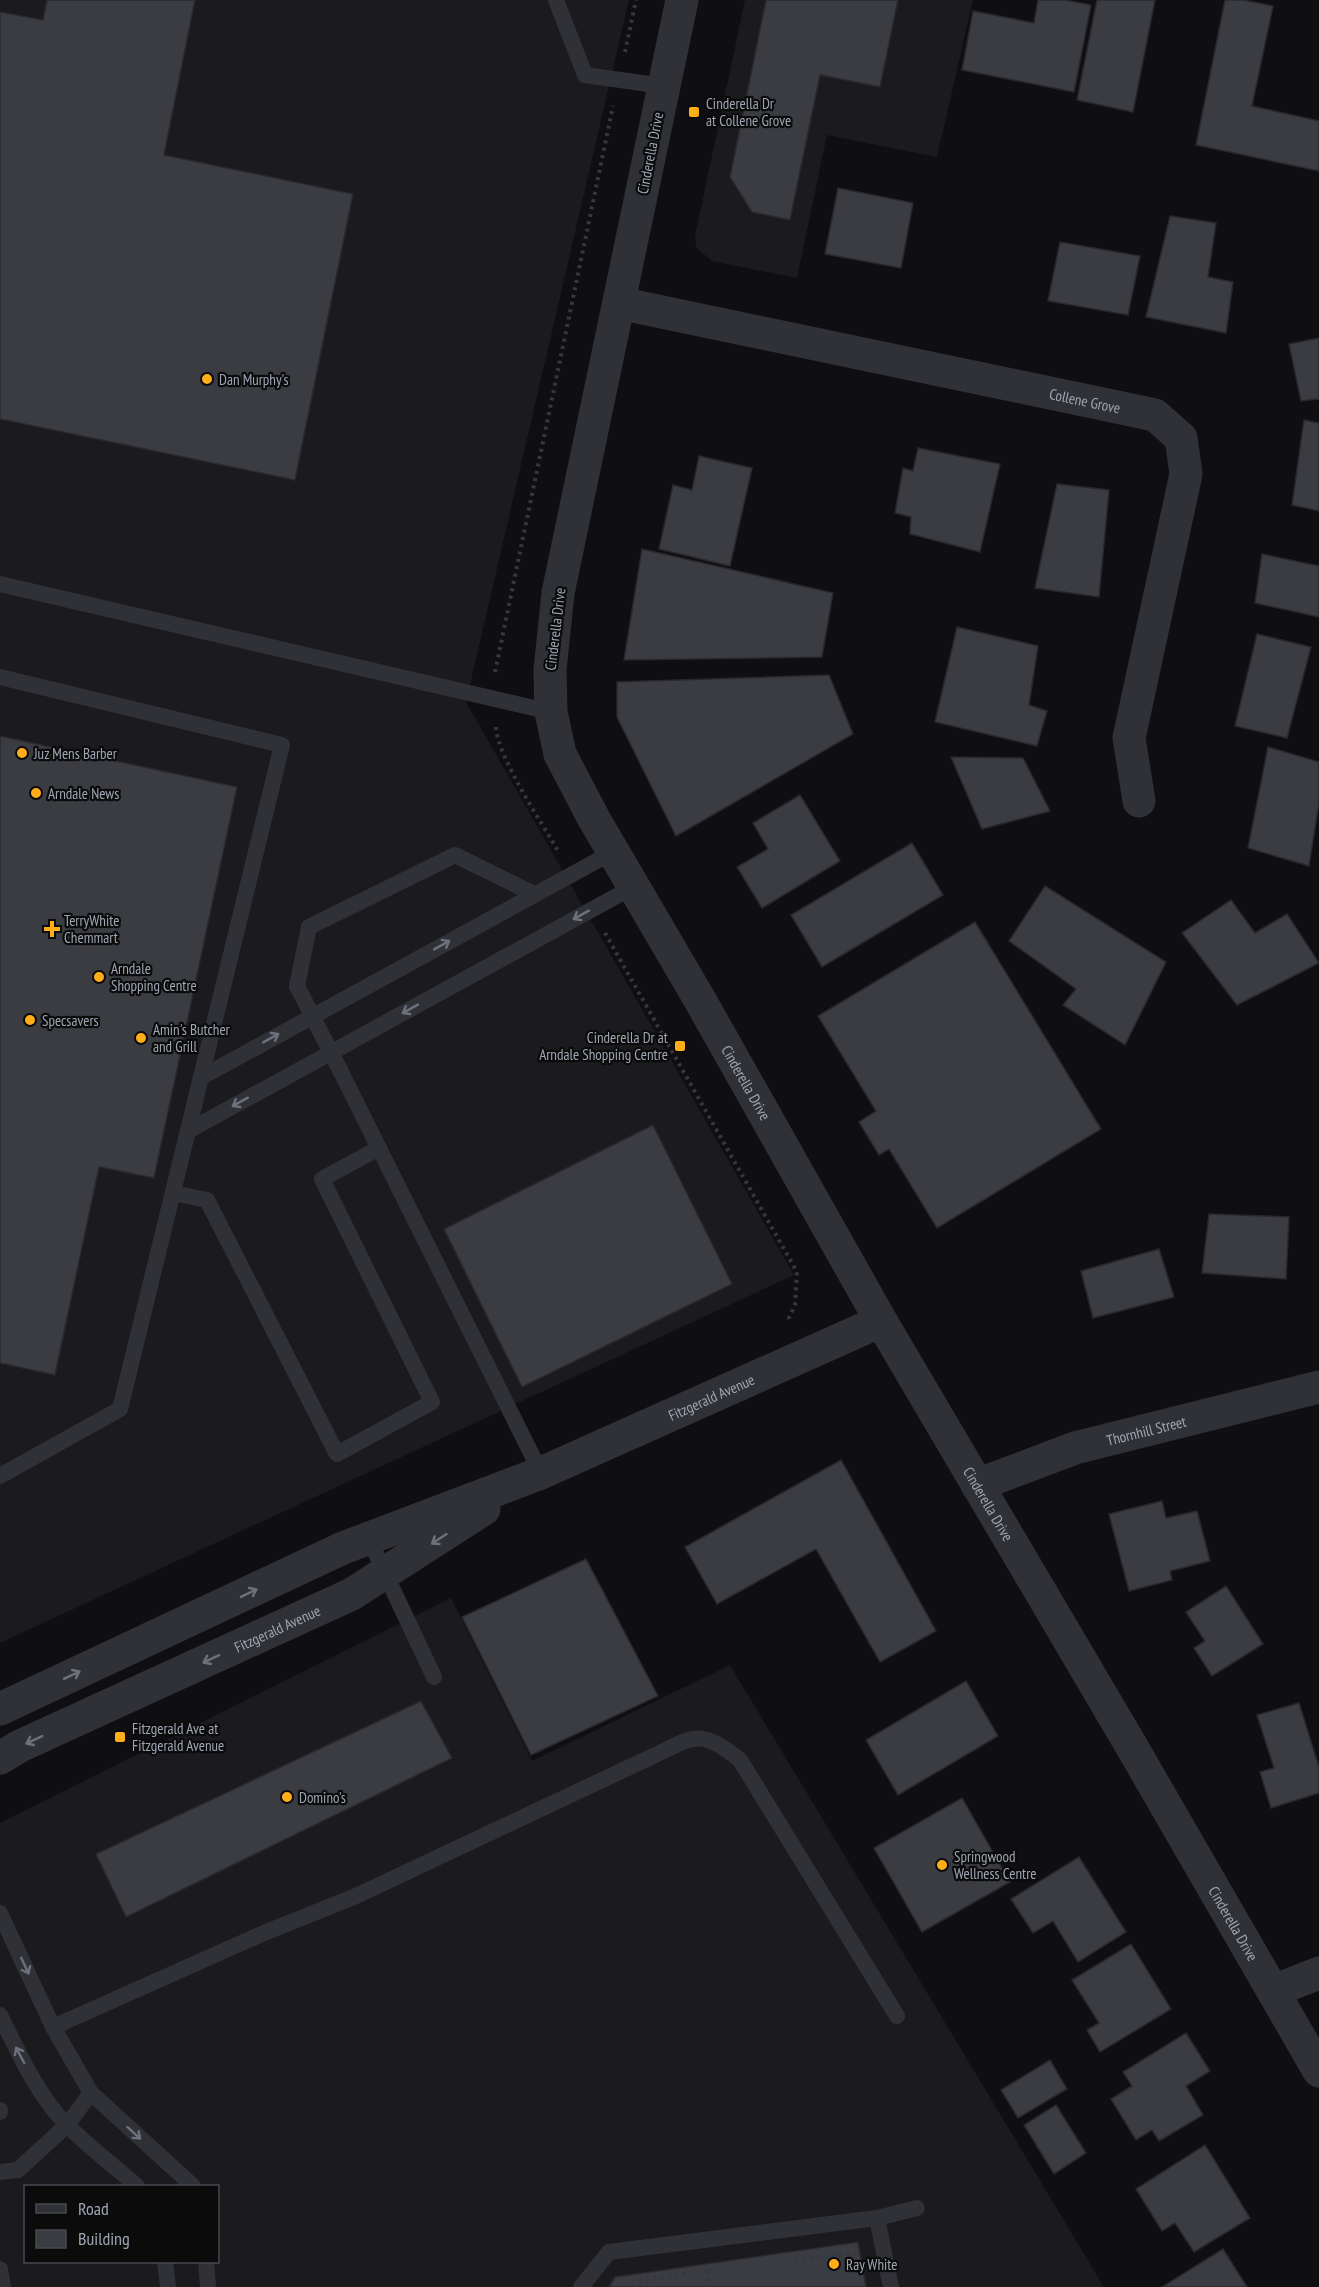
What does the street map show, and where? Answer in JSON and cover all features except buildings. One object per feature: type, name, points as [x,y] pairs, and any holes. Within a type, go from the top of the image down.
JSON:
[{"type":"street","name":"Cinderella Drive","points":[[682,1],[558,593],[550,670],[551,712],[561,754],[613,852],[700,1000],[881,1321],[1319,2071]]},
{"type":"street","name":"Collene Grove","points":[[619,303],[1155,415],[1181,438],[1186,474],[1129,738],[1139,801]]},
{"type":"street","name":"Fitzgerald Avenue","points":[[0,1709],[343,1548],[541,1473],[881,1321]]},
{"type":"street","name":"Thornhill Street","points":[[977,1485],[1075,1448],[1319,1388]]},
{"type":"street","name":"Fitzgerald Avenue","points":[[0,1758],[20,1746],[352,1594],[541,1473]]},
{"type":"street","points":[[1273,1992],[1319,1973]]},
{"type":"lane","points":[[556,0],[585,75],[663,86]]},
{"type":"lane","points":[[0,584],[551,712]]},
{"type":"lane","points":[[0,677],[282,745],[120,1409],[0,1476]]},
{"type":"lane","points":[[202,1077],[613,852]]},
{"type":"lane","points":[[534,894],[455,855],[309,927],[297,986],[541,1473]]},
{"type":"lane","points":[[188,1131],[633,887]]},
{"type":"lane","points":[[173,1193],[207,1200],[337,1454],[432,1402],[322,1179],[379,1148]]},
{"type":"lane","points":[[369,1539],[434,1677]]},
{"type":"lane","points":[[53,2027],[264,1933],[356,1896],[640,1762],[699,1737],[718,1743],[740,1760],[897,2016]]},
{"type":"lane","points":[[0,1913],[53,2027],[91,2093],[191,2185]]},
{"type":"lane","points":[[0,2015],[42,2093],[67,2125],[135,2185]]},
{"type":"lane","points":[[0,2172],[18,2170],[67,2125],[91,2093]]},
{"type":"lane","points":[[581,2287],[609,2252],[877,2218],[916,2208]]},
{"type":"lane","points":[[877,2218],[891,2287]]},
{"type":"lane","points":[[165,2263],[168,2287]]},
{"type":"lane","points":[[206,2263],[208,2287]]},
{"type":"lane","points":[[0,2269],[3,2287]]},
{"type":"path","points":[[571,874],[507,761],[496,734],[494,680],[636,0]]},
{"type":"path","points":[[591,909],[797,1272],[795,1305],[789,1318],[794,1327]]},
{"type":"path","points":[[794,2260],[860,2253]]},
{"type":"path","points":[[710,2287],[708,2270],[718,2269]]},
{"type":"path","points":[[634,2287],[639,2281],[696,2272]]},
{"type":"shaded area","points":[[0,0],[629,0],[466,702],[794,1275],[0,1643]]},
{"type":"shaded area","points":[[745,0],[973,0],[937,157],[827,135],[797,278],[712,261],[696,247],[695,236]]},
{"type":"shaded area","points":[[451,1598],[532,1761],[730,1665],[1104,2287],[0,2287],[0,1823]]},
{"type":"place","name":"Cinderella Dr at Collene Grove","points":[[694,112]]},
{"type":"place","name":"Dan Murphy's","points":[[207,379]]},
{"type":"place","name":"Juz Mens Barber","points":[[22,753]]},
{"type":"place","name":"Arndale News","points":[[36,793]]},
{"type":"place","name":"TerryWhite Chemmart","points":[[52,929]]},
{"type":"place","name":"Arndale Shopping Centre","points":[[99,977]]},
{"type":"place","name":"Specsavers","points":[[30,1020]]},
{"type":"place","name":"Amin's Butcher and Grill","points":[[141,1038]]},
{"type":"place","name":"Cinderella Dr at Arndale Shopping Centre","points":[[680,1046]]},
{"type":"place","name":"Fitzgerald Ave at Fitzgerald Avenue","points":[[120,1737]]},
{"type":"place","name":"Domino's","points":[[287,1797]]},
{"type":"place","name":"Springwood Wellness Centre","points":[[942,1865]]},
{"type":"place","name":"Ray White","points":[[834,2264]]}]
